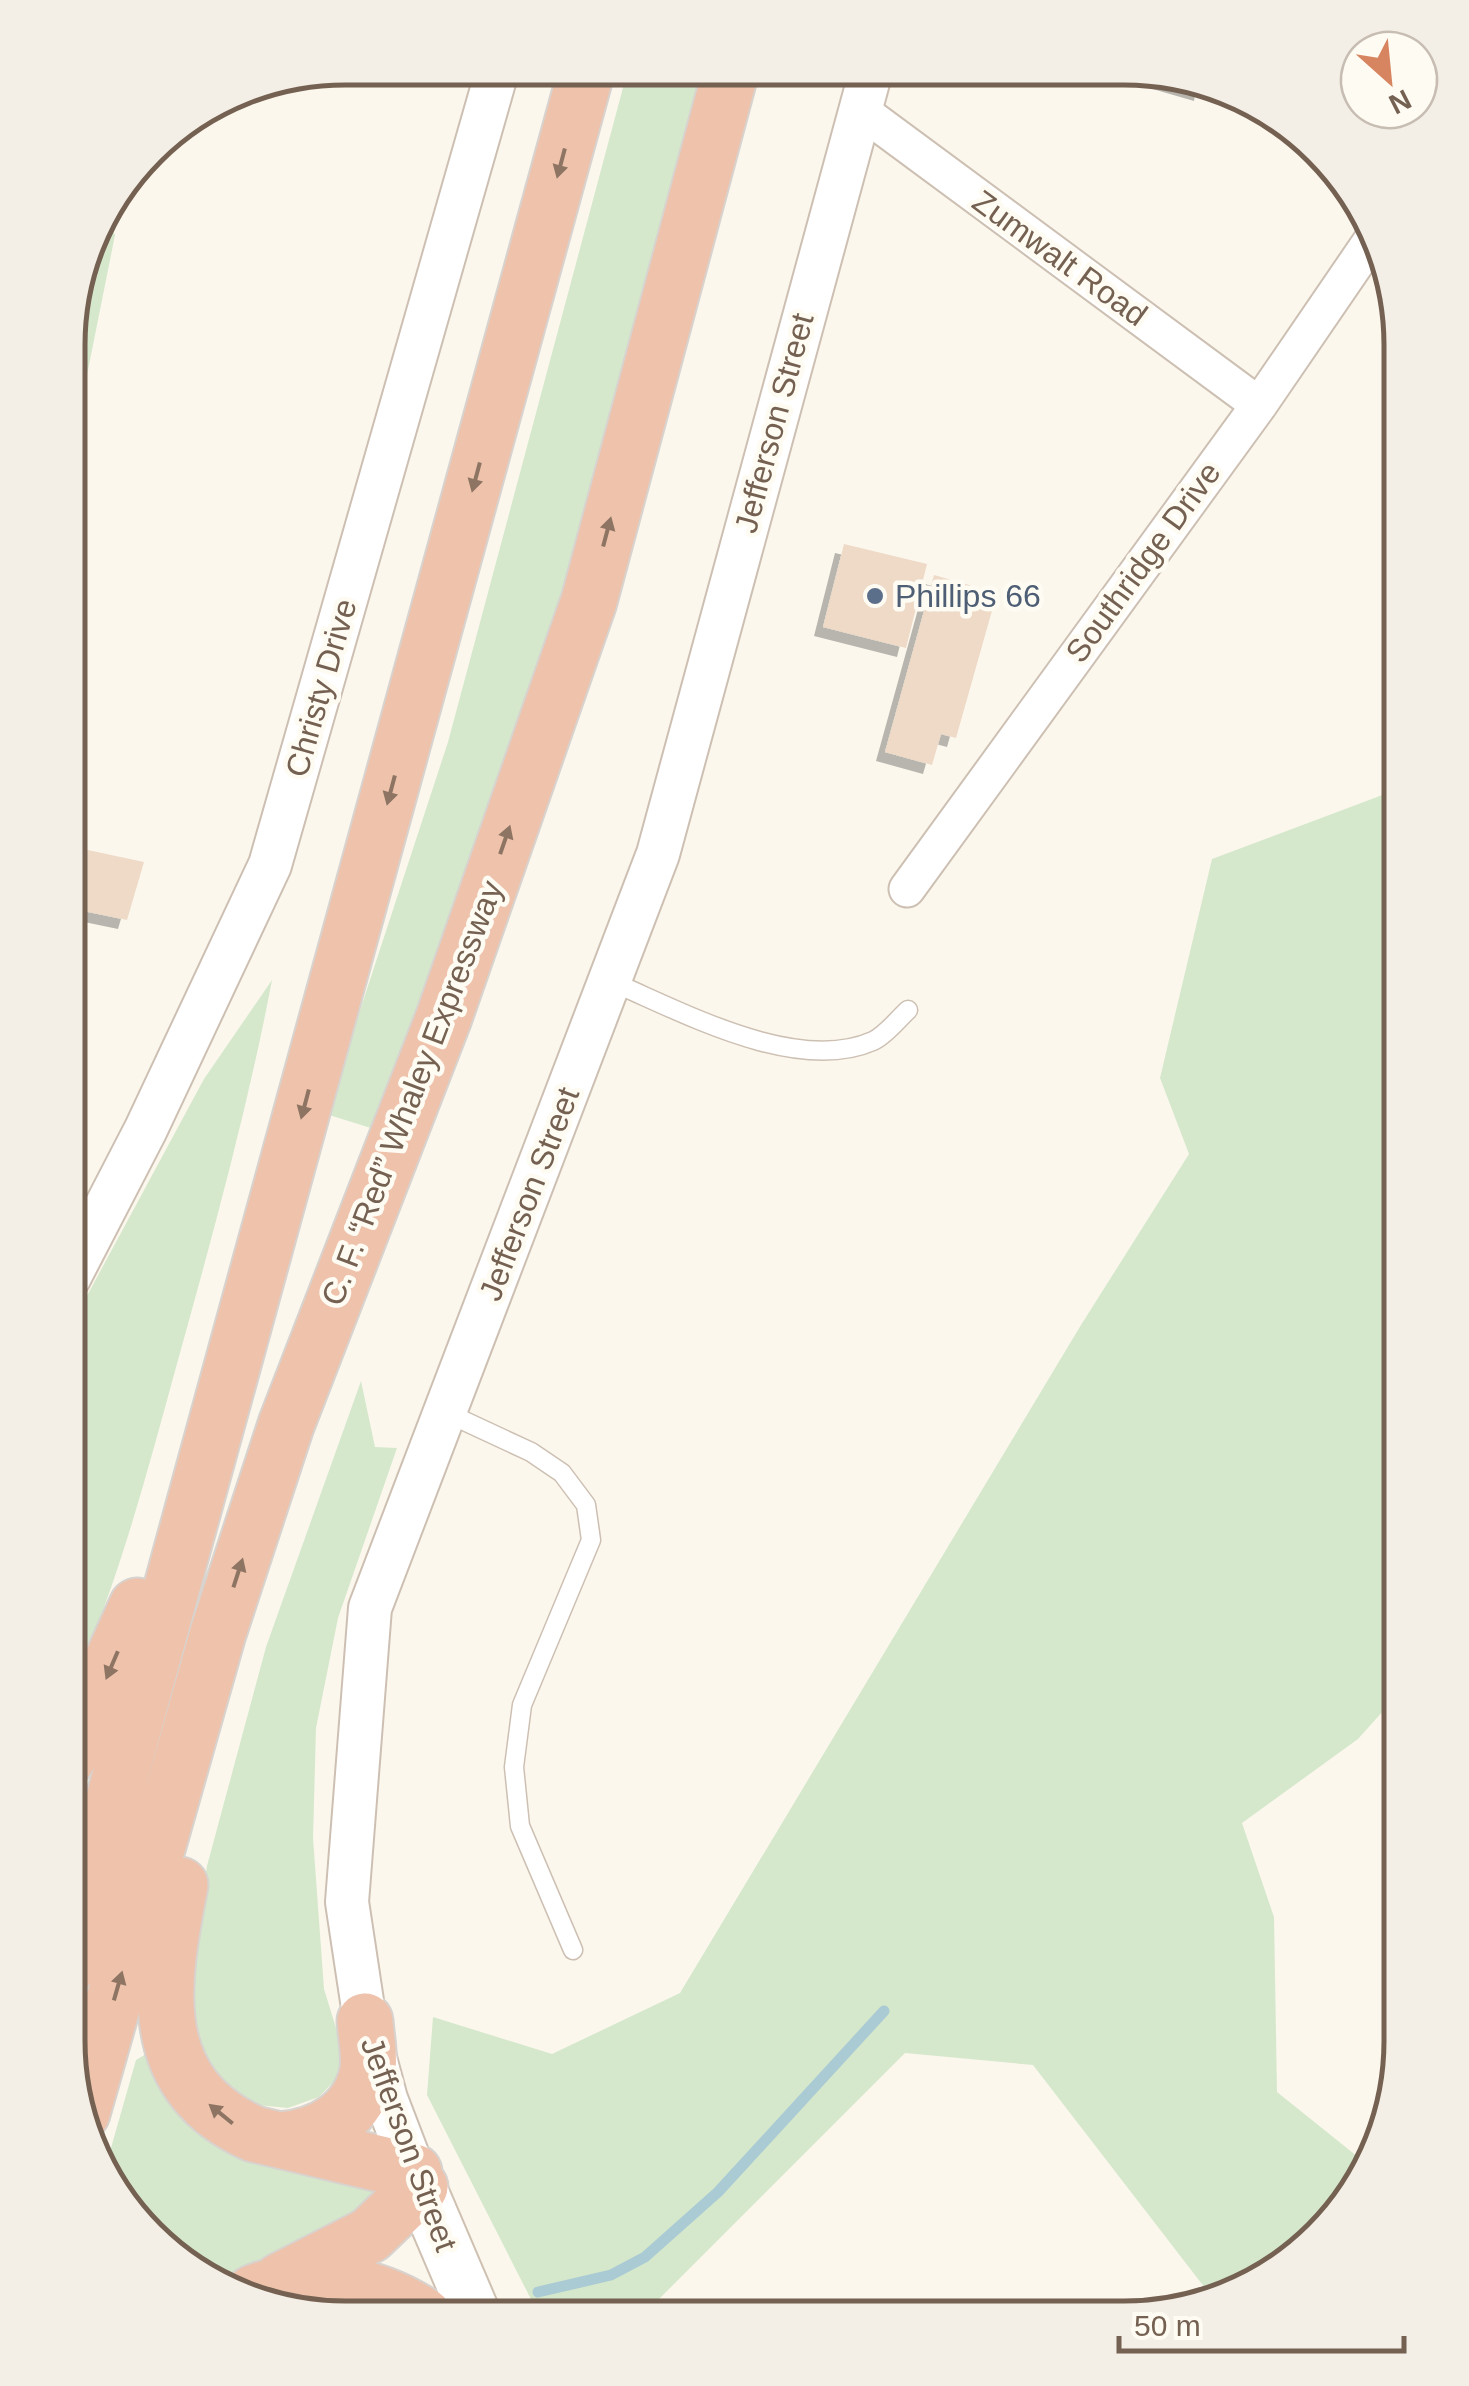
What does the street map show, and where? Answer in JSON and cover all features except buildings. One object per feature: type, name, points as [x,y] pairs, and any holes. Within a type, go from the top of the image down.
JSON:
[{"type":"highway","points":[[85,1905],[583,85]]},
{"type":"highway","name":"C. F. “Red” Whaley Expressway","points":[[89,2087],[218,1633],[286,1425],[444,1017],[589,601],[727,85]]},
{"type":"highway","points":[[85,1728],[219,1414]]},
{"type":"highway","points":[[218,1633],[194,1817],[164,1966],[163,2014],[178,2062],[200,2097],[233,2124],[417,2180],[370,2235],[265,2288]]},
{"type":"highway","points":[[280,2140],[309,2138],[333,2125],[354,2103],[368,2070],[364,2021]]},
{"type":"highway","points":[[268,2289],[340,2284],[376,2292],[394,2301]]},
{"type":"main road","name":"Jefferson Street","points":[[417,2180],[469,2301]]},
{"type":"street","name":"Christy Drive","points":[[85,1246],[146,1129],[270,865],[493,85]]},
{"type":"street","name":"Zumwalt Road","points":[[866,90],[1259,405]]},
{"type":"street","name":"Jefferson Street","points":[[417,2180],[386,2100],[364,2021],[347,1902],[370,1608],[658,854],[866,90]]},
{"type":"street","name":"Southridge Drive","points":[[907,889],[1259,405],[1365,249]]},
{"type":"lane","points":[[610,981],[732,1031],[796,1049],[835,1049],[875,1040],[908,1010]]},
{"type":"lane","points":[[446,1412],[531,1452],[562,1473],[586,1505],[591,1540],[522,1705],[514,1767],[520,1826],[573,1950]]},
{"type":"green space","points":[[624,85],[706,85],[551,640],[374,1129],[326,1114],[448,742]]},
{"type":"green space","points":[[112,230],[115,235],[85,385],[90,294]]},
{"type":"green space","points":[[1384,794],[1383,1711],[1358,1739],[1242,1823],[1274,1917],[1277,2092],[1357,2156],[1340,2186],[1295,2237],[1254,2266],[1205,2287],[1033,2065],[905,2053],[657,2301],[532,2301],[427,2095],[433,2017],[552,2054],[680,1993],[1081,1325],[1189,1154],[1160,1078],[1212,859]]},
{"type":"green space","points":[[272,980],[228,1176],[152,1453],[115,1576],[85,1656],[85,1300],[204,1079]]},
{"type":"green space","points":[[361,1381],[375,1447],[397,1448],[338,1618],[316,1728],[313,1838],[324,1989],[341,2044],[339,2076],[319,2097],[288,2108],[256,2105],[225,2084],[202,2049],[188,2013],[190,1971],[207,1866],[266,1647]]},
{"type":"green space","points":[[146,2054],[378,2188],[375,2202],[309,2245],[238,2277],[215,2266],[161,2225],[139,2199],[110,2151],[136,2060]]},
{"type":"waterway","points":[[538,2292],[611,2275],[645,2257],[718,2192],[884,2011]]},
{"type":"place","name":"Phillips 66","points":[[875,596]]}]
